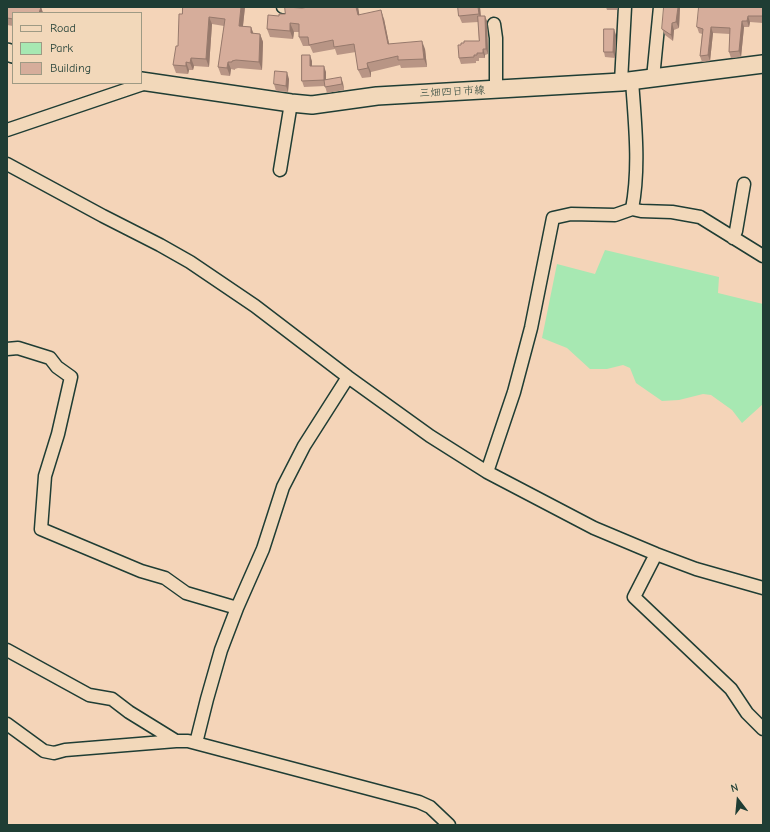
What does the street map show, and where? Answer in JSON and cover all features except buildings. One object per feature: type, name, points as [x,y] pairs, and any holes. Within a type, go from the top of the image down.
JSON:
[{"type":"main road","name":"三畑四日市線","points":[[145,81],[312,105],[377,96],[627,81],[763,64]]},
{"type":"street","points":[[283,7],[306,9],[318,7]]},
{"type":"street","points":[[625,7],[627,81],[636,159],[635,195],[632,209]]},
{"type":"street","points":[[653,78],[660,7]]},
{"type":"street","points":[[494,24],[496,38],[496,90]]},
{"type":"street","points":[[7,130],[137,84]]},
{"type":"street","points":[[280,170],[291,103]]},
{"type":"street","points":[[7,164],[103,216],[160,244],[190,262],[255,306],[348,377],[430,436],[487,472],[594,528],[696,569],[763,588]]},
{"type":"street","points":[[733,238],[736,231],[744,184]]},
{"type":"street","points":[[487,472],[518,378],[553,218],[571,214],[615,215],[632,209],[641,211],[672,212],[700,217],[763,256]]},
{"type":"street","points":[[7,349],[18,348],[50,358],[57,367],[71,377],[58,434],[45,476],[41,529],[141,571],[165,578],[186,592],[237,608]]},
{"type":"street","points":[[196,743],[221,650],[237,608],[263,549],[286,480],[304,446],[348,377]]},
{"type":"street","points":[[656,554],[634,597],[731,689],[747,713],[763,729]]},
{"type":"street","points":[[7,650],[90,695],[112,699],[129,712],[176,741]]},
{"type":"street","points":[[7,724],[44,751],[54,752],[188,741],[419,802],[430,807],[449,825]]},
{"type":"green space","points":[[605,250],[719,277],[718,293],[763,304],[763,404],[742,423],[732,410],[711,395],[703,394],[679,400],[662,401],[636,383],[630,368],[623,365],[607,369],[590,369],[567,348],[542,338],[557,264],[595,274]]}]
